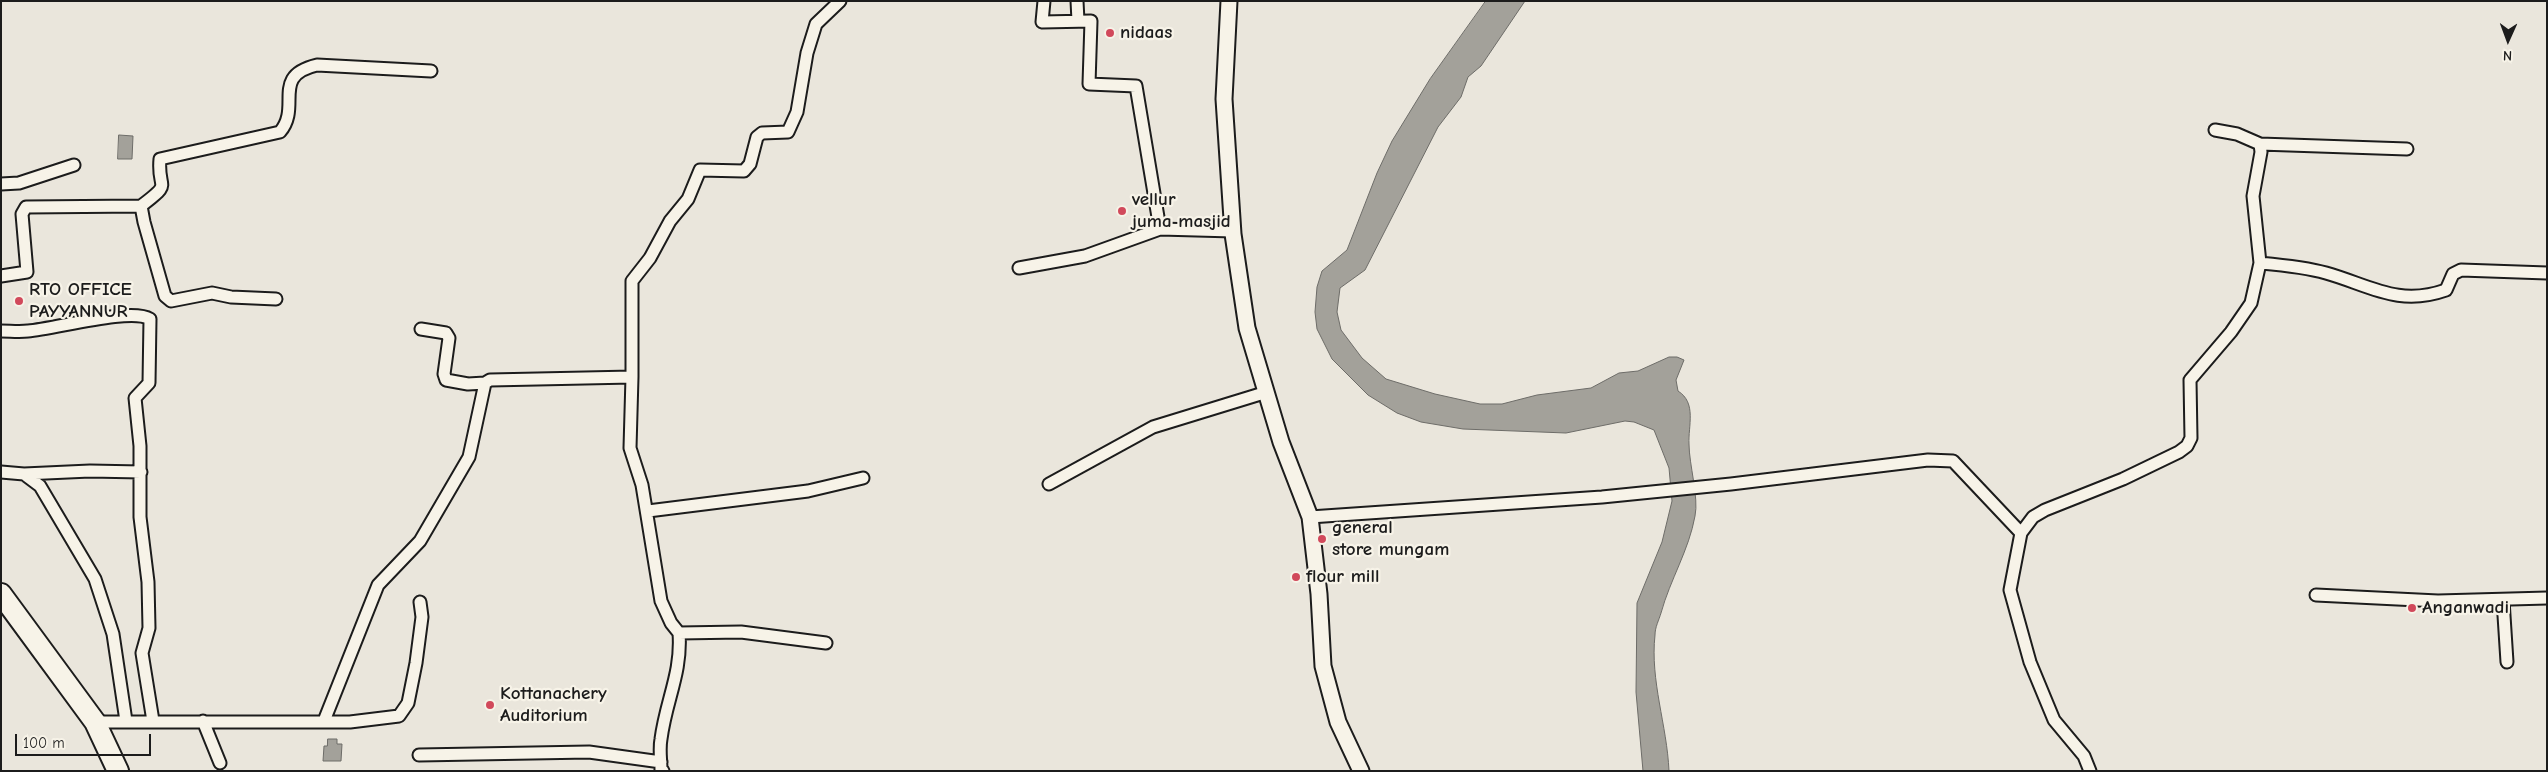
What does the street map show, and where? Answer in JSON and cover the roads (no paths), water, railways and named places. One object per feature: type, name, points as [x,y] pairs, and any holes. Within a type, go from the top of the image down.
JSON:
[{"type":"highway","points":[[1,594],[95,722],[113,769]]},
{"type":"main road","points":[[1229,1],[1224,99],[1233,231],[1247,328],[1281,442],[1310,517],[1319,594],[1323,666],[1338,722],[1361,771]]},
{"type":"street","points":[[419,755],[589,752],[662,766],[660,740],[679,663],[679,632],[671,623],[661,601],[648,512],[642,485],[630,448],[632,281],[650,258],[670,221],[688,199],[700,170],[744,171],[750,164],[757,137],[762,133],[788,132],[797,112],[807,54],[816,24],[840,1]]},
{"type":"street","points":[[1044,1],[1042,22],[1091,20],[1089,84],[1136,86],[1160,229]]},
{"type":"street","points":[[1078,1],[1078,21]]},
{"type":"street","points":[[1,276],[26,272],[22,214],[26,207],[141,206],[161,191],[164,182],[160,158],[280,132],[288,123],[291,80],[301,69],[317,65],[431,70]]},
{"type":"street","points":[[2215,130],[2237,134],[2260,144],[2407,149]]},
{"type":"street","points":[[2090,771],[2084,756],[2054,720],[2030,662],[2010,590],[2021,533],[2033,517],[2045,510],[2123,479],[2179,452],[2187,446],[2191,438],[2190,380],[2231,332],[2251,303],[2260,263],[2253,196],[2261,152],[2260,144]]},
{"type":"street","points":[[1,184],[19,183],[74,166]]},
{"type":"street","points":[[141,206],[165,296],[171,301],[212,293],[231,297],[276,299]]},
{"type":"street","points":[[1019,268],[1085,256],[1160,229],[1233,231]]},
{"type":"street","points":[[2260,263],[2325,273],[2379,292],[2408,298],[2433,295],[2446,290],[2453,274],[2461,270],[2547,273]]},
{"type":"street","points":[[1,331],[27,331],[125,316],[142,315],[150,319],[149,383],[135,398],[141,472],[140,517],[148,582],[149,628],[142,653],[153,721]]},
{"type":"street","points":[[421,329],[446,333],[449,338],[444,374],[446,380],[468,384],[485,383],[490,380],[632,377]]},
{"type":"street","points":[[324,721],[378,585],[420,541],[469,457],[485,383]]},
{"type":"street","points":[[1049,484],[1153,428],[1267,392]]},
{"type":"street","points":[[1310,517],[1602,497],[1732,484],[1908,462],[1946,460],[1953,461],[2021,533]]},
{"type":"street","points":[[1,472],[24,474],[90,471],[141,472]]},
{"type":"street","points":[[24,474],[40,486],[95,579],[113,634],[126,721]]},
{"type":"street","points":[[648,512],[808,491],[864,478]]},
{"type":"street","points":[[2316,595],[2438,601],[2547,598]]},
{"type":"street","points":[[2503,600],[2507,662]]},
{"type":"street","points":[[95,722],[350,722],[399,716],[408,703],[416,664],[422,617],[420,602]]},
{"type":"street","points":[[679,632],[741,632],[826,643]]},
{"type":"street","points":[[203,721],[220,763]]},
{"type":"place","name":"nidaas","points":[[1110,33]]},
{"type":"place","name":"vellur juma masjid","points":[[1122,211]]},
{"type":"place","name":"RTO OFFICE PAYYANNUR","points":[[19,301]]},
{"type":"place","name":"general store mungam","points":[[1322,539]]},
{"type":"place","name":"flour mill","points":[[1296,577]]},
{"type":"place","name":"Anganwadi","points":[[2412,608]]},
{"type":"place","name":"Kottanachery Auditorium","points":[[490,705]]}]
